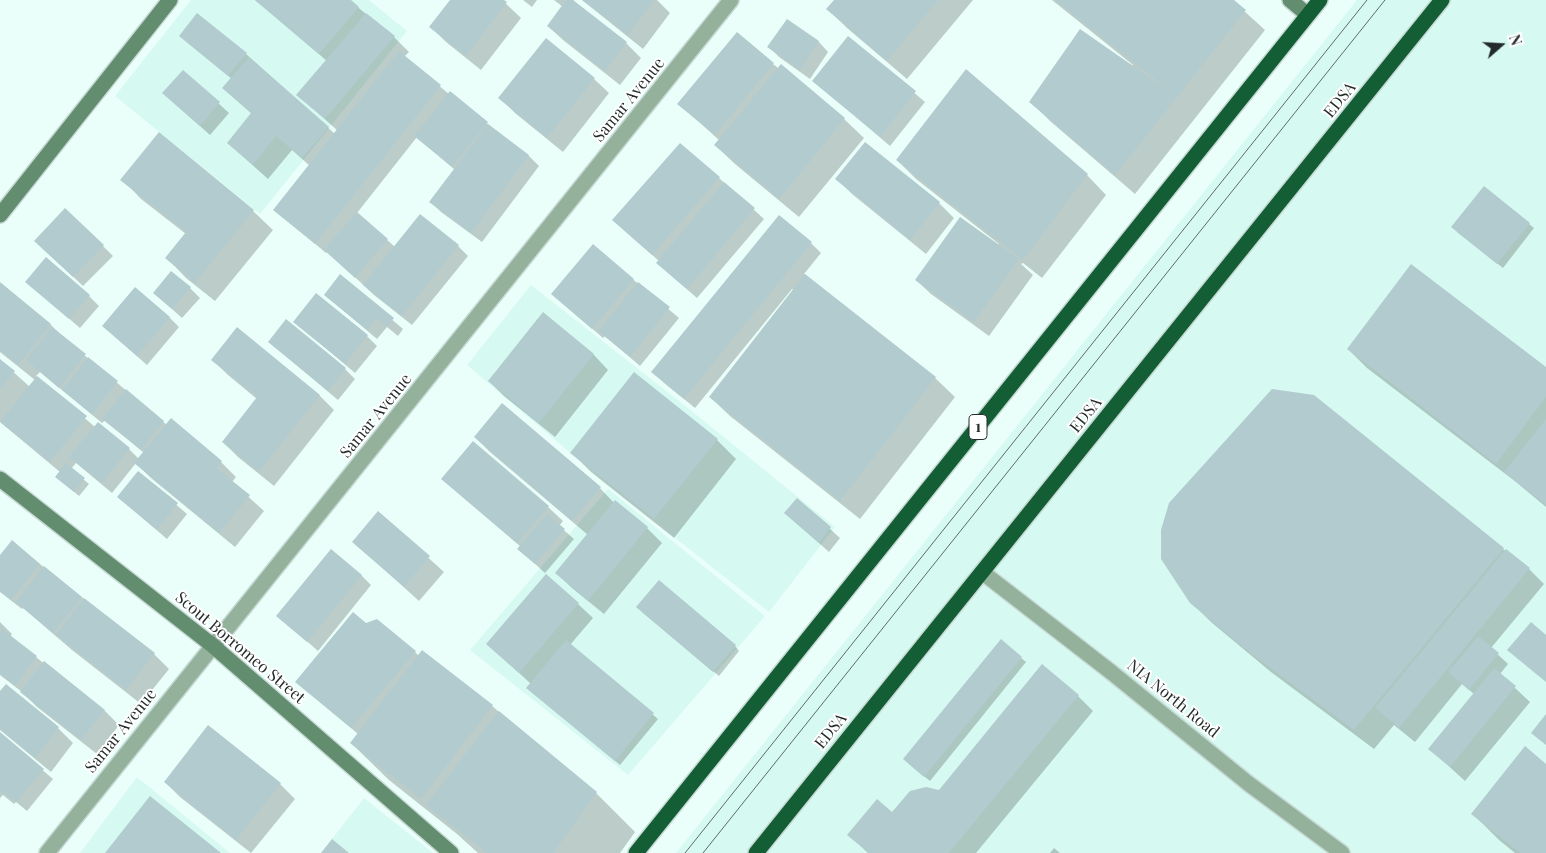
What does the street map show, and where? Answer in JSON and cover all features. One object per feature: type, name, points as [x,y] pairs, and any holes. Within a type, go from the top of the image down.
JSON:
[{"type":"highway","name":"1","points":[[636,853],[1320,0]]},
{"type":"highway","name":"EDSA","points":[[756,853],[1442,0]]},
{"type":"street","points":[[0,216],[170,0]]},
{"type":"street","name":"Samar Avenue","points":[[47,853],[212,645],[564,211],[731,0]]},
{"type":"street","points":[[1290,0],[1308,15]]},
{"type":"street","name":"Scout Borromeo Street","points":[[0,479],[212,645],[452,853]]},
{"type":"street","name":"NIA North Road","points":[[982,572],[1111,672],[1249,784],[1342,853]]},
{"type":"shaded area","points":[[191,0],[369,0],[407,31],[260,214],[115,96]]},
{"type":"shaded area","points":[[1357,0],[1546,0],[1546,853],[676,853]]},
{"type":"shaded area","points":[[531,285],[688,408],[835,527],[769,612],[608,485],[467,365]]},
{"type":"shaded area","points":[[608,489],[765,616],[628,775],[470,650]]},
{"type":"shaded area","points":[[137,777],[230,853],[80,853]]},
{"type":"shaded area","points":[[364,798],[433,853],[321,853]]},
{"type":"building","points":[[255,0],[351,0],[359,7],[319,54]]},
{"type":"building","points":[[450,0],[504,0],[507,2],[466,56],[429,27]]},
{"type":"building","points":[[566,0],[573,0],[627,42],[605,71],[547,26]]},
{"type":"building","points":[[582,0],[654,0],[628,35]]},
{"type":"building","points":[[834,0],[938,0],[887,61],[826,9]]},
{"type":"building","points":[[1055,0],[1234,0],[1246,10],[1115,175],[1029,102],[1080,29],[1172,93]]},
{"type":"building","points":[[197,13],[247,53],[228,76],[179,36]]},
{"type":"building","points":[[366,13],[395,36],[325,119],[296,95]]},
{"type":"building","points":[[787,19],[819,41],[800,70],[767,47]]},
{"type":"building","points":[[737,32],[774,63],[715,135],[677,104]]},
{"type":"building","points":[[848,36],[916,91],[880,137],[812,81]]},
{"type":"building","points":[[546,38],[595,78],[547,138],[498,98]]},
{"type":"building","points":[[399,51],[441,85],[315,244],[273,210]]},
{"type":"building","points":[[249,57],[329,127],[302,158],[276,136],[253,165],[227,143],[251,113],[222,88]]},
{"type":"building","points":[[781,64],[845,118],[779,199],[714,145]]},
{"type":"building","points":[[966,69],[1088,174],[1023,260],[896,160]]},
{"type":"building","points":[[183,70],[220,102],[200,126],[162,93]]},
{"type":"building","points":[[450,91],[488,122],[452,167],[414,136]]},
{"type":"building","points":[[488,124],[529,155],[471,233],[429,202]]},
{"type":"building","points":[[159,132],[254,210],[195,283],[165,258],[186,232],[120,180]]},
{"type":"building","points":[[865,142],[940,202],[910,240],[835,179]]},
{"type":"building","points":[[680,143],[720,177],[652,255],[612,220]]},
{"type":"building","points":[[724,182],[755,208],[687,289],[656,263]]},
{"type":"building","points":[[1484,186],[1530,223],[1497,264],[1451,227]]},
{"type":"building","points":[[65,208],[104,245],[73,277],[34,241]]},
{"type":"building","points":[[357,212],[388,239],[355,278],[324,250]]},
{"type":"building","points":[[420,214],[459,245],[402,316],[363,285]]},
{"type":"building","points":[[779,215],[812,242],[684,399],[651,372]]},
{"type":"building","points":[[960,217],[1019,259],[974,322],[915,280]]},
{"type":"building","points":[[593,244],[634,279],[592,329],[551,294]]},
{"type":"building","points":[[46,257],[90,295],[69,319],[25,282]]},
{"type":"building","points":[[1411,264],[1546,367],[1546,397],[1496,464],[1347,349]]},
{"type":"building","points":[[171,271],[191,287],[172,309],[153,293]]},
{"type":"building","points":[[340,274],[394,318],[387,327],[376,318],[367,330],[324,295]]},
{"type":"building","points":[[805,274],[936,377],[840,501],[709,397]]},
{"type":"building","points":[[0,282],[51,324],[18,365],[0,350]]},
{"type":"building","points":[[638,282],[670,307],[630,357],[598,331]]},
{"type":"building","points":[[135,287],[170,317],[137,356],[102,326]]},
{"type":"building","points":[[316,293],[368,335],[345,364],[293,322]]},
{"type":"building","points":[[543,312],[594,354],[539,423],[488,381]]},
{"type":"building","points":[[286,319],[346,368],[328,391],[268,342]]},
{"type":"building","points":[[52,327],[86,354],[59,388],[26,360]]},
{"type":"building","points":[[237,327],[320,395],[259,472],[222,442],[257,397],[211,360]]},
{"type":"building","points":[[88,357],[118,381],[92,414],[62,390]]},
{"type":"building","points":[[0,359],[15,371],[0,389]]},
{"type":"building","points":[[634,372],[718,439],[654,519],[570,453]]},
{"type":"building","points":[[37,376],[87,416],[50,462],[0,422]]},
{"type":"building","points":[[126,389],[164,421],[141,450],[102,419]]},
{"type":"building","points":[[1272,389],[1314,395],[1504,548],[1354,730],[1250,653],[1190,603],[1161,559],[1161,530],[1169,503]]},
{"type":"building","points":[[502,403],[601,487],[572,521],[474,437]]},
{"type":"building","points":[[171,418],[222,461],[216,468],[250,495],[219,533],[134,463]]},
{"type":"building","points":[[1546,419],[1546,505],[1504,472]]},
{"type":"building","points":[[98,422],[130,448],[102,483],[69,457]]},
{"type":"building","points":[[473,441],[549,506],[517,543],[441,479]]},
{"type":"building","points":[[66,463],[85,478],[74,492],[55,477]]},
{"type":"building","points":[[138,471],[178,503],[157,530],[117,497]]},
{"type":"building","points":[[797,498],[831,527],[819,543],[784,513]]},
{"type":"building","points":[[615,500],[648,527],[588,601],[555,573]]},
{"type":"building","points":[[378,511],[430,556],[404,587],[352,542]]},
{"type":"building","points":[[547,514],[565,529],[535,564],[517,549]]},
{"type":"building","points":[[12,540],[40,564],[11,600],[0,591],[0,555]]},
{"type":"building","points":[[331,549],[362,575],[307,642],[276,616]]},
{"type":"building","points":[[1506,549],[1530,568],[1399,728],[1375,708]]},
{"type":"building","points":[[44,566],[82,597],[53,633],[16,602]]},
{"type":"building","points":[[546,574],[579,603],[519,673],[486,644]]},
{"type":"building","points":[[659,580],[736,645],[713,672],[636,607]]},
{"type":"building","points":[[84,598],[155,653],[126,690],[56,635]]},
{"type":"building","points":[[353,612],[366,623],[377,619],[416,651],[351,728],[295,682]]},
{"type":"building","points":[[1531,622],[1546,635],[1546,682],[1507,650]]},
{"type":"building","points":[[2,629],[37,656],[15,686],[0,674],[0,632]]},
{"type":"building","points":[[1478,636],[1499,653],[1469,690],[1448,672]]},
{"type":"building","points":[[1001,639],[1022,657],[924,777],[903,759]]},
{"type":"building","points":[[566,640],[654,713],[615,761],[526,688]]},
{"type":"building","points":[[422,650],[493,705],[421,799],[350,743]]},
{"type":"building","points":[[44,661],[105,710],[81,740],[20,692]]},
{"type":"building","points":[[1042,664],[1079,695],[949,853],[869,853],[847,835],[877,799],[892,812],[910,791],[926,787],[939,790]]},
{"type":"building","points":[[1494,668],[1516,686],[1450,767],[1428,749]]},
{"type":"building","points":[[6,684],[59,727],[35,758],[0,729],[0,691]]},
{"type":"building","points":[[499,711],[597,792],[553,853],[487,853],[426,805]]},
{"type":"building","points":[[1546,714],[1546,745],[1531,733]]},
{"type":"building","points":[[208,725],[281,783],[236,840],[164,782]]},
{"type":"building","points":[[0,732],[44,769],[16,802],[5,793],[3,795],[0,792]]},
{"type":"building","points":[[1525,746],[1546,764],[1546,853],[1520,853],[1471,814]]},
{"type":"building","points":[[150,796],[221,853],[105,853]]},
{"type":"building","points":[[332,839],[349,853],[321,853]]},
{"type":"tram line","points":[[685,853],[1367,0]]},
{"type":"tram line","points":[[703,853],[1385,0]]}]
